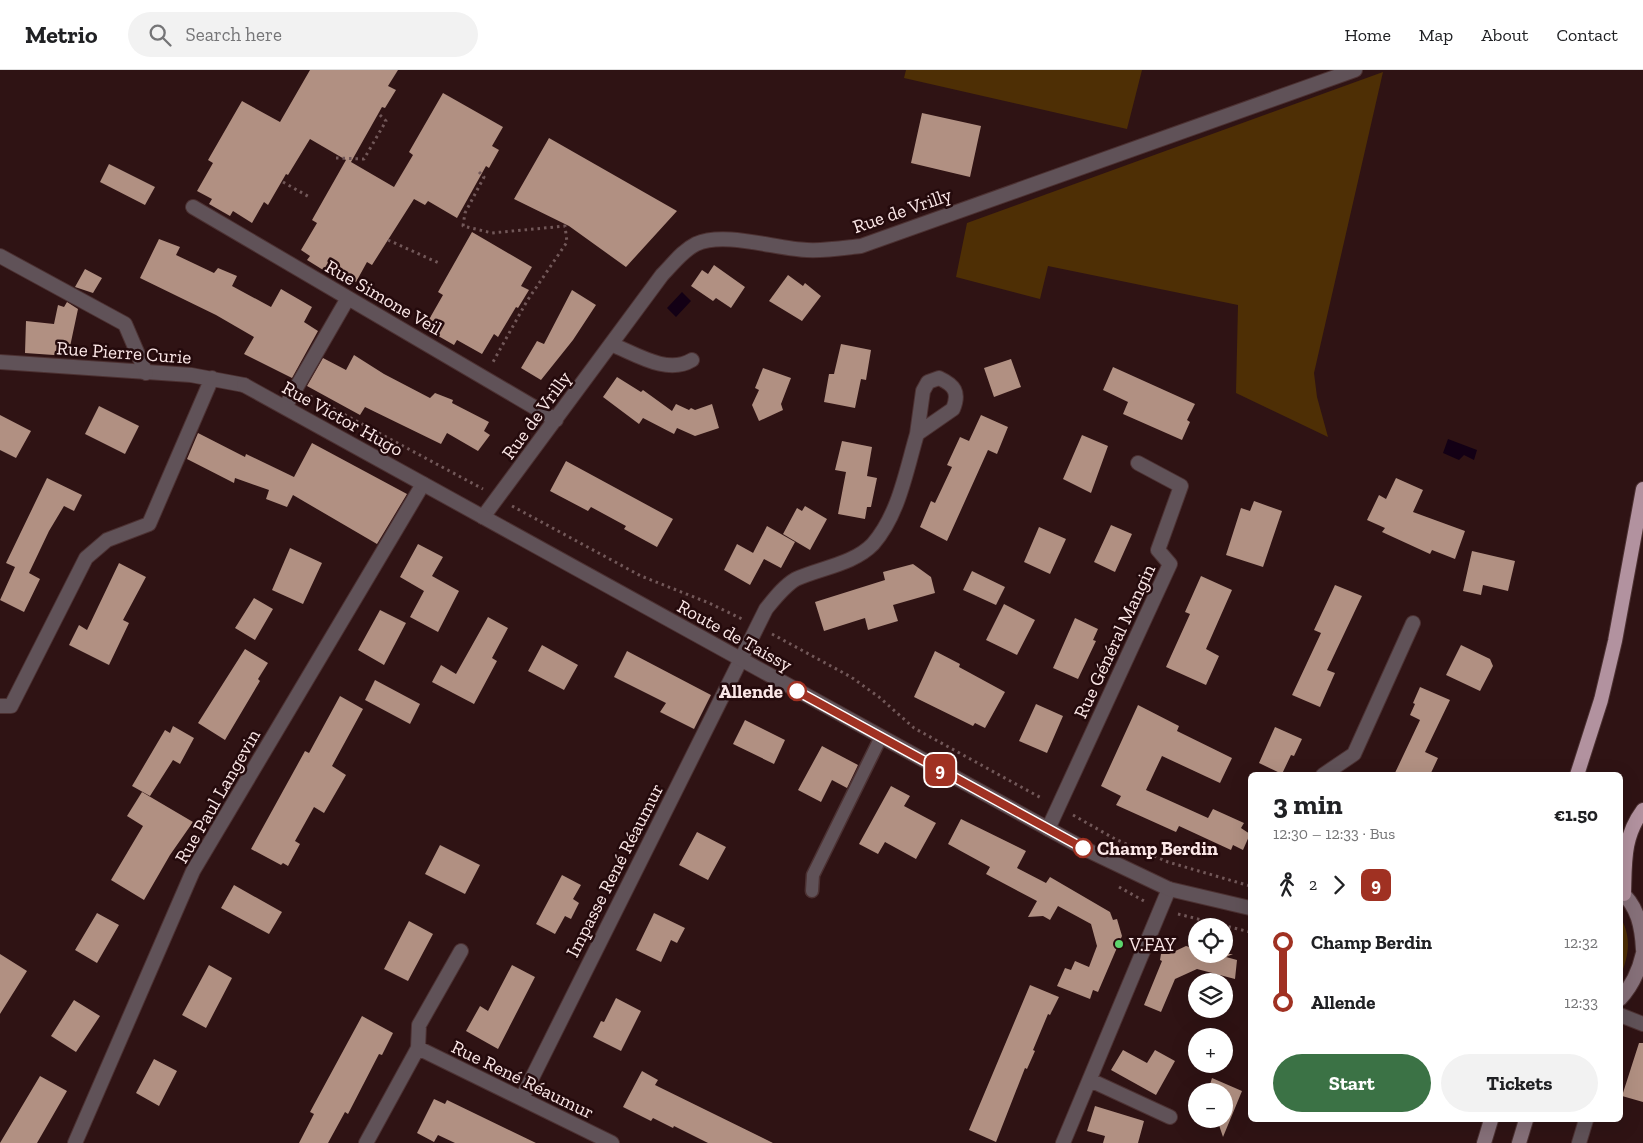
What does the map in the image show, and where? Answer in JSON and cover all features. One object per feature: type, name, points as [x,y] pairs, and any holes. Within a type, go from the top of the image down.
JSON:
[{"type":"highway","points":[[1578,772],[1601,700],[1615,640],[1643,489]]},
{"type":"highway","points":[[1623,880],[1626,844],[1633,825],[1643,810]]},
{"type":"main road","points":[[1623,893],[1636,911],[1640,924],[1643,951],[1639,969],[1632,985],[1623,996]]},
{"type":"main road","points":[[1484,1143],[1490,1122]]},
{"type":"main road","points":[[1519,1143],[1525,1122]]},
{"type":"street","name":"Rue de Vrilly","points":[[483,517],[662,275],[696,244],[710,240],[730,240],[808,250],[861,246],[1355,70]]},
{"type":"street","name":"Rue Simone Veil","points":[[193,207],[556,420]]},
{"type":"street","points":[[0,256],[125,324],[146,372]]},
{"type":"street","points":[[284,407],[348,298]]},
{"type":"street","points":[[611,344],[663,365],[682,366],[692,360]]},
{"type":"street","name":"Rue Pierre Curie","points":[[0,362],[212,378],[244,385]]},
{"type":"street","points":[[0,706],[11,706],[86,558],[107,540],[149,524],[212,378]]},
{"type":"street","name":"Rue Victor Hugo","points":[[244,385],[423,484]]},
{"type":"street","name":"Impasse René Réaumur","points":[[522,1098],[766,609],[782,590],[796,580],[832,567],[872,544],[894,511],[917,434]]},
{"type":"street","name":"Rue Général Mangin","points":[[1048,829],[1170,564],[1158,550],[1181,486],[1138,464]]},
{"type":"street","name":"Route de Taissy","points":[[423,484],[1048,829],[1169,889],[1248,905]]},
{"type":"street","name":"Rue Paul Langevin","points":[[75,1143],[193,871],[423,484]]},
{"type":"street","points":[[1327,772],[1354,754],[1413,623]]},
{"type":"street","points":[[1063,1143],[1169,889]]},
{"type":"street","points":[[366,1143],[418,1048],[419,1025],[461,951]]},
{"type":"street","points":[[1623,1016],[1643,1024]]},
{"type":"street","name":"Rue René Réaumur","points":[[418,1048],[612,1143]]},
{"type":"street","points":[[1090,1080],[1170,1117]]},
{"type":"street","points":[[1579,1143],[1585,1122]]},
{"type":"lane","points":[[812,891],[813,875],[881,737]]},
{"type":"path","points":[[336,158],[364,160],[386,121],[378,114]]},
{"type":"path","points":[[479,172],[484,176],[465,213],[463,226],[492,233],[565,226],[567,242],[527,301],[484,378]]},
{"type":"path","points":[[283,182],[311,198]]},
{"type":"path","points":[[388,240],[441,264]]},
{"type":"path","points":[[522,299],[527,301]]},
{"type":"path","points":[[296,388],[641,576],[709,603],[850,676],[879,697],[914,728],[1115,839],[1168,862],[1248,885]]},
{"type":"shaded area","points":[[906,70],[1142,70],[1127,129],[904,78]]},
{"type":"shaded area","points":[[1383,72],[1314,373],[1317,397],[1328,437],[1236,393],[1238,305],[1048,266],[1040,299],[956,277],[967,223]]},
{"type":"shaded area","points":[[682,292],[691,301],[676,317],[667,308]]},
{"type":"shaded area","points":[[1448,439],[1477,450],[1474,460],[1464,455],[1459,460],[1443,453]]},
{"type":"shaded area","points":[[1623,922],[1628,939],[1623,967]]},
{"type":"building","points":[[310,70],[398,70],[388,86],[396,90],[385,108],[382,107],[351,162],[394,187],[413,155],[409,152],[443,93],[503,127],[492,146],[499,150],[489,168],[486,166],[457,218],[428,201],[425,205],[414,199],[372,265],[367,262],[356,282],[331,268],[328,273],[307,260],[310,256],[301,250],[317,223],[312,220],[346,160],[310,139],[268,205],[264,202],[252,223],[233,211],[230,216],[209,204],[212,199],[197,191],[213,163],[208,160],[242,101],[280,122]]},
{"type":"building","points":[[922,113],[981,126],[970,177],[911,163]]},
{"type":"building","points":[[549,138],[677,211],[626,267],[569,226],[514,199]]},
{"type":"building","points":[[109,164],[155,187],[145,205],[100,182]]},
{"type":"building","points":[[472,232],[532,267],[521,286],[529,290],[498,337],[494,334],[482,354],[457,340],[454,345],[433,333],[436,328],[427,323],[443,295],[438,292]]},
{"type":"building","points":[[159,239],[180,247],[176,255],[214,273],[218,268],[237,276],[232,286],[271,307],[281,289],[312,307],[304,322],[318,331],[292,378],[244,354],[254,337],[216,315],[140,278]]},
{"type":"building","points":[[714,265],[745,287],[731,308],[716,298],[713,301],[691,286],[702,270],[708,274]]},
{"type":"building","points":[[85,269],[102,278],[93,293],[75,287]]},
{"type":"building","points":[[788,275],[803,286],[805,283],[821,296],[802,321],[769,301]]},
{"type":"building","points":[[572,290],[596,305],[573,340],[541,380],[521,368],[537,341],[544,344]]},
{"type":"building","points":[[67,302],[78,309],[68,356],[25,353],[26,321],[54,324],[58,305],[64,307]]},
{"type":"building","points":[[841,344],[871,350],[866,380],[861,379],[855,408],[824,402],[829,374],[834,374]]},
{"type":"building","points":[[354,355],[384,374],[430,398],[435,393],[453,400],[452,403],[489,422],[484,431],[490,435],[478,451],[447,433],[441,444],[365,407],[360,415],[307,386],[323,358],[346,370]]},
{"type":"building","points":[[1011,359],[1021,387],[994,397],[984,368]]},
{"type":"building","points":[[1113,367],[1195,404],[1187,420],[1190,422],[1182,440],[1123,414],[1128,402],[1103,390]]},
{"type":"building","points":[[763,368],[791,378],[781,404],[783,410],[759,421],[752,405],[759,390],[755,388]]},
{"type":"building","points":[[617,377],[641,392],[643,390],[672,411],[676,404],[689,410],[691,408],[695,410],[712,404],[719,428],[695,436],[677,428],[674,434],[643,418],[639,424],[603,397]]},
{"type":"building","points":[[99,406],[139,426],[125,454],[85,434]]},
{"type":"building","points":[[0,415],[31,431],[16,458],[0,450]]},
{"type":"building","points":[[981,415],[1008,427],[997,454],[988,450],[947,541],[920,527],[931,501],[935,503],[952,467],[947,465],[960,437],[969,441]]},
{"type":"building","points":[[198,433],[245,457],[246,454],[294,477],[312,443],[407,494],[377,544],[293,495],[287,507],[266,499],[269,490],[235,478],[234,483],[187,459]]},
{"type":"building","points":[[1082,435],[1108,446],[1091,493],[1063,479]]},
{"type":"building","points":[[842,441],[872,447],[867,476],[877,478],[871,507],[867,507],[865,519],[838,514],[846,472],[835,470]]},
{"type":"building","points":[[566,461],[673,519],[657,547],[624,529],[626,526],[591,507],[588,511],[550,491]]},
{"type":"building","points":[[47,478],[82,495],[74,511],[64,506],[49,531],[29,573],[40,579],[24,612],[0,600],[15,567],[6,563]]},
{"type":"building","points":[[1396,478],[1423,490],[1413,512],[1465,531],[1455,559],[1432,550],[1430,554],[1382,532],[1385,528],[1367,520],[1379,495],[1386,499]]},
{"type":"building","points":[[1254,501],[1282,511],[1263,567],[1226,555],[1241,508],[1250,511]]},
{"type":"building","points":[[805,506],[827,519],[810,550],[783,534],[797,508],[802,511]]},
{"type":"building","points":[[1111,525],[1132,534],[1115,572],[1094,562]]},
{"type":"building","points":[[767,526],[795,542],[781,568],[764,559],[750,585],[724,570],[737,544],[753,553]]},
{"type":"building","points":[[1039,527],[1066,539],[1050,574],[1024,562]]},
{"type":"building","points":[[418,544],[443,557],[432,576],[459,591],[438,632],[410,617],[424,591],[400,577]]},
{"type":"building","points":[[290,548],[322,563],[303,604],[272,590]]},
{"type":"building","points":[[1472,551],[1515,561],[1508,591],[1483,585],[1481,595],[1463,591]]},
{"type":"building","points":[[119,563],[146,577],[123,620],[129,623],[109,665],[69,645],[79,625],[87,630]]},
{"type":"building","points":[[913,564],[931,577],[935,593],[893,605],[898,621],[868,630],[865,618],[824,631],[815,602],[885,580],[883,572]]},
{"type":"building","points":[[972,571],[1005,587],[996,605],[963,590]]},
{"type":"building","points":[[1201,576],[1232,590],[1206,649],[1219,656],[1206,685],[1166,667],[1190,614],[1185,612]]},
{"type":"building","points":[[1335,585],[1362,596],[1327,670],[1335,673],[1320,707],[1292,695],[1321,633],[1314,630]]},
{"type":"building","points":[[254,598],[273,609],[255,640],[235,628]]},
{"type":"building","points":[[1004,604],[1035,620],[1017,655],[986,640]]},
{"type":"building","points":[[380,610],[406,623],[384,665],[358,650]]},
{"type":"building","points":[[488,617],[508,628],[492,658],[497,661],[474,704],[432,682],[441,665],[456,674]]},
{"type":"building","points":[[1075,618],[1098,629],[1093,640],[1096,641],[1078,679],[1053,668]]},
{"type":"building","points":[[542,645],[578,665],[564,690],[528,671]]},
{"type":"building","points":[[1461,645],[1490,659],[1493,666],[1480,691],[1446,675]]},
{"type":"building","points":[[245,649],[268,663],[258,679],[260,681],[225,740],[198,723]]},
{"type":"building","points":[[627,651],[711,695],[694,729],[660,712],[666,703],[614,677]]},
{"type":"building","points":[[935,651],[960,664],[959,667],[1005,692],[985,728],[975,723],[973,726],[914,697]]},
{"type":"building","points":[[375,680],[420,704],[410,724],[365,700]]},
{"type":"building","points":[[1420,687],[1450,700],[1425,752],[1438,758],[1431,772],[1395,772],[1420,720],[1410,715],[1415,704],[1413,703]]},
{"type":"building","points":[[340,696],[363,709],[332,766],[346,775],[324,813],[314,807],[295,841],[300,844],[288,866],[283,863],[281,865],[251,849],[305,751],[309,753]]},
{"type":"building","points":[[1036,704],[1063,716],[1047,753],[1019,741]]},
{"type":"building","points":[[1138,705],[1179,726],[1177,731],[1232,758],[1220,783],[1162,756],[1146,790],[1208,818],[1213,809],[1244,823],[1241,828],[1248,833],[1248,839],[1243,850],[1233,845],[1231,850],[1179,826],[1176,832],[1116,805],[1121,796],[1101,786]]},
{"type":"building","points":[[745,720],[785,740],[774,764],[733,744]]},
{"type":"building","points":[[173,726],[194,738],[180,764],[173,760],[150,796],[132,786],[165,730],[170,733]]},
{"type":"building","points":[[1275,727],[1302,739],[1294,756],[1291,755],[1283,772],[1278,772],[1259,763]]},
{"type":"building","points":[[822,746],[858,765],[847,788],[832,780],[821,802],[798,790]]},
{"type":"building","points":[[891,786],[910,796],[904,806],[936,823],[916,859],[885,842],[878,854],[859,844]]},
{"type":"building","points":[[142,792],[193,822],[170,855],[144,900],[111,880],[143,826],[127,816]]},
{"type":"building","points":[[961,819],[1026,851],[1017,868],[1046,883],[1050,877],[1110,912],[1113,920],[1117,919],[1122,936],[1098,992],[1093,990],[1090,999],[1057,986],[1065,968],[1071,970],[1075,961],[1089,967],[1097,946],[1091,924],[1058,906],[1050,920],[1043,916],[1028,917],[1037,901],[986,874],[990,867],[948,844]]},
{"type":"building","points":[[697,832],[726,847],[708,880],[679,865]]},
{"type":"building","points":[[440,845],[480,865],[465,894],[425,874]]},
{"type":"building","points":[[562,875],[581,885],[573,899],[579,903],[571,919],[565,916],[555,934],[536,924]]},
{"type":"building","points":[[234,885],[282,912],[269,934],[221,908]]},
{"type":"building","points":[[97,913],[119,925],[97,963],[75,950]]},
{"type":"building","points":[[654,913],[685,928],[677,943],[671,940],[661,962],[636,950]]},
{"type":"building","points":[[409,921],[433,934],[408,981],[384,969]]},
{"type":"building","points":[[1186,946],[1188,947],[1188,963],[1233,963],[1233,959],[1237,960],[1235,979],[1233,978],[1233,973],[1212,973],[1197,969],[1188,973],[1175,979],[1161,1012],[1144,1005],[1162,961],[1160,960],[1161,954],[1169,954]]},
{"type":"building","points":[[0,954],[27,971],[0,1014]]},
{"type":"building","points":[[209,965],[232,978],[206,1028],[182,1015]]},
{"type":"building","points":[[512,965],[535,977],[498,1049],[466,1031],[480,1006],[488,1011]]},
{"type":"building","points":[[1030,985],[1059,997],[1050,1015],[1048,1014],[1033,1050],[1035,1051],[1027,1069],[1025,1068],[996,1142],[969,1130]]},
{"type":"building","points":[[616,998],[641,1011],[621,1051],[593,1037],[601,1021],[604,1022]]},
{"type":"building","points":[[74,1000],[100,1016],[76,1052],[51,1036]]},
{"type":"building","points":[[362,1016],[393,1033],[382,1055],[379,1054],[348,1114],[345,1112],[328,1143],[299,1143],[314,1114],[310,1112]]},
{"type":"building","points":[[1639,1043],[1643,1043],[1643,1102],[1623,1096]]},
{"type":"building","points":[[1123,1050],[1147,1063],[1155,1050],[1175,1061],[1156,1095],[1111,1070]]},
{"type":"building","points":[[154,1059],[177,1071],[159,1106],[136,1093]]},
{"type":"building","points":[[642,1071],[658,1080],[655,1085],[773,1143],[708,1143],[674,1126],[673,1128],[653,1118],[651,1121],[623,1107]]},
{"type":"building","points":[[40,1076],[67,1091],[37,1143],[0,1143]]},
{"type":"building","points":[[1212,1078],[1224,1083],[1210,1083]]},
{"type":"building","points":[[1233,1087],[1242,1091],[1233,1113]]},
{"type":"building","points":[[434,1099],[445,1104],[447,1100],[536,1143],[455,1143],[438,1135],[434,1142],[417,1133]]},
{"type":"building","points":[[1095,1106],[1144,1121],[1138,1143],[1103,1143],[1105,1136],[1087,1131]]},
{"type":"building","points":[[1220,1128],[1227,1128],[1223,1137]]},
{"type":"bus line","name":"9","points":[[797,691],[1083,848]]},
{"type":"place","name":"Allende","points":[[797,691]]},
{"type":"place","name":"Champ Berdin","points":[[1083,848]]},
{"type":"place","name":"V.FAY","points":[[1119,944]]}]
